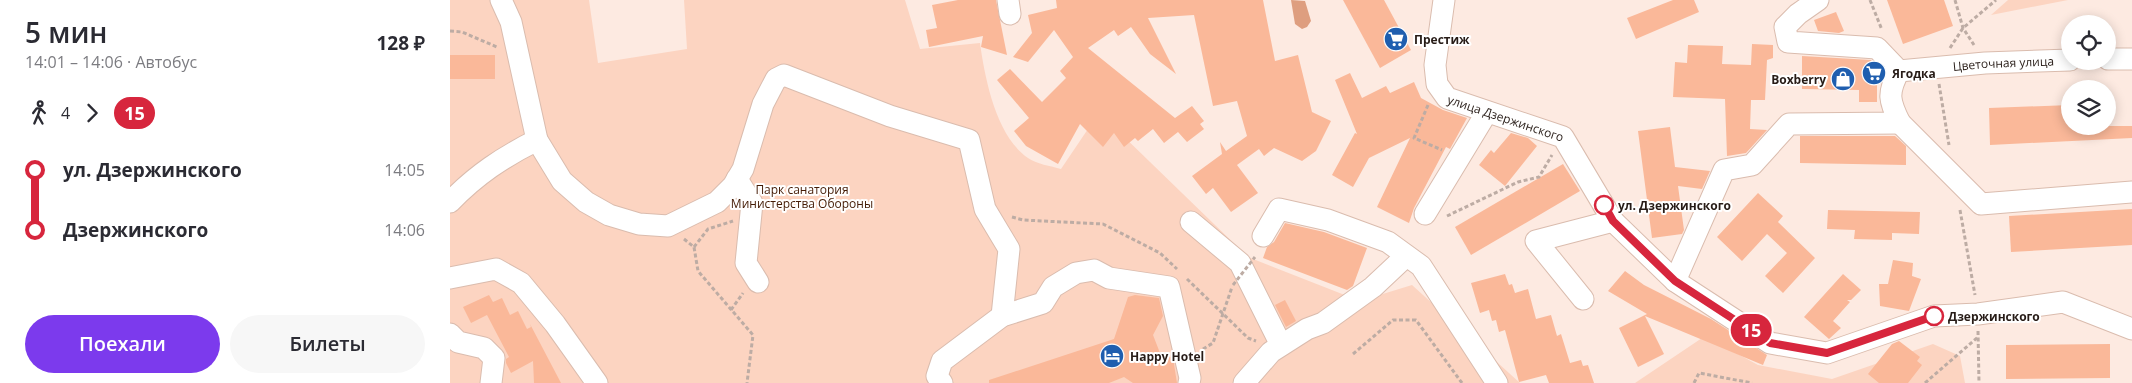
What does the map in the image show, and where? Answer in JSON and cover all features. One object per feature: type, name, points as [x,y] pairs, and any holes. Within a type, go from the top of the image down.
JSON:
[{"type":"street","points":[[501,0],[511,22],[537,140],[562,181],[586,202],[609,215],[639,224],[668,226],[716,202],[733,186],[753,141],[763,104],[776,79],[784,75],[890,116],[969,140],[985,209],[1009,249],[1002,316]]},
{"type":"street","points":[[1443,8],[1455,0]]},
{"type":"street","points":[[1818,0],[1798,14],[1785,27],[1788,42],[1877,48],[1899,71],[1890,86],[1890,105],[1900,123],[1981,204],[2132,192]]},
{"type":"street","name":"улица Дзержинского","points":[[1443,8],[1435,65],[1437,84],[1447,98],[1563,137],[1613,221],[1675,281],[1770,343],[1827,353],[1934,316],[1978,314],[2063,302],[2132,329]]},
{"type":"street","points":[[2116,59],[2132,59]]},
{"type":"street","name":"Цветочная улица","points":[[1899,71],[1985,63],[2061,60]]},
{"type":"street","points":[[1433,217],[1460,158],[1487,112]]},
{"type":"street","points":[[1675,281],[1724,170],[1752,165],[1789,124],[1900,123]]},
{"type":"street","points":[[450,202],[474,178],[501,158],[537,140]]},
{"type":"street","points":[[737,179],[752,203],[746,263],[758,282]]},
{"type":"street","points":[[1263,236],[1278,209],[1328,220],[1388,242],[1421,266],[1497,383]]},
{"type":"street","points":[[1583,299],[1536,241],[1613,221]]},
{"type":"street","points":[[1191,222],[1240,263],[1281,345]]},
{"type":"street","points":[[1244,383],[1256,367],[1281,345],[1307,329],[1324,322],[1373,287],[1406,256]]},
{"type":"street","points":[[450,278],[496,269],[520,283],[555,324],[597,383]]},
{"type":"street","points":[[942,383],[937,376],[942,361],[1002,316],[1044,303],[1053,287],[1076,273],[1094,270],[1109,278],[1169,287],[1189,383]]},
{"type":"street","points":[[450,334],[458,342],[484,348],[494,358],[491,383]]},
{"type":"path","points":[[1955,0],[1963,28],[1996,0]]},
{"type":"path","points":[[450,31],[462,32],[490,43],[519,59]]},
{"type":"path","points":[[1437,84],[1414,138],[1460,158]]},
{"type":"path","points":[[1433,217],[1472,203],[1518,182],[1539,177],[1563,137]]},
{"type":"path","points":[[694,247],[708,229],[728,222],[750,220]]},
{"type":"path","points":[[668,226],[694,247],[698,271],[753,335],[747,383]]},
{"type":"path","points":[[1185,360],[1213,343],[1233,285],[1256,258]]},
{"type":"path","points":[[1978,314],[1979,383]]},
{"type":"path","points":[[1353,354],[1393,320],[1416,320],[1462,383]]},
{"type":"path","points":[[1925,383],[1978,336]]},
{"type":"path","points":[[1694,383],[1699,374],[1752,383]]},
{"type":"green space","name":"Парк санатория Министерства Обороны","points":[[450,0],[589,0],[598,63],[687,49],[684,0],[905,0],[920,49],[980,43],[989,89],[1000,121],[1017,148],[1031,160],[1061,169],[1090,126],[1117,130],[1248,257],[1360,301],[1412,285],[1520,383],[450,383]]},
{"type":"green space","points":[[2008,0],[2068,0],[1991,15]]},
{"type":"green space","points":[[1705,336],[1758,365],[1832,379],[1933,344],[1960,356],[1965,383],[1635,383]]},
{"type":"shaded area","points":[[1291,0],[1305,1],[1311,21],[1307,27],[1302,29],[1295,24]]},
{"type":"building","points":[[958,0],[996,0],[1007,55],[981,47],[983,36],[929,47],[926,30],[937,28],[932,5]]},
{"type":"building","points":[[1056,0],[1263,0],[1275,61],[1298,55],[1312,112],[1331,121],[1316,151],[1302,161],[1274,148],[1264,156],[1259,149],[1237,165],[1258,193],[1231,212],[1213,188],[1206,194],[1192,176],[1222,154],[1220,142],[1226,151],[1247,136],[1237,101],[1213,106],[1194,15],[1148,18],[1176,74],[1150,54],[1131,27],[1118,36],[1114,30],[1088,48],[1175,118],[1192,106],[1204,121],[1200,124],[1204,129],[1187,142],[1178,132],[1164,143],[1153,129],[1138,141],[1135,138],[1124,147],[1114,133],[1103,147],[1080,124],[1058,164],[1026,146],[1014,131],[1029,118],[997,80],[1010,69],[1042,102],[1066,78],[1060,71],[1073,57],[1054,30],[1028,62],[1013,57],[1032,33],[1028,15],[1057,8]]},
{"type":"building","points":[[1343,0],[1384,0],[1411,50],[1380,68]]},
{"type":"building","points":[[1673,0],[1694,0],[1699,12],[1636,39],[1627,18]]},
{"type":"building","points":[[1887,0],[1944,0],[1953,26],[1903,44]]},
{"type":"building","points":[[1836,12],[1844,31],[1839,33],[1818,31],[1814,20]]},
{"type":"building","points":[[1752,44],[1773,45],[1773,58],[1767,60],[1765,100],[1751,100],[1750,129],[1767,130],[1746,153],[1727,156],[1725,99],[1673,97],[1675,62],[1687,63],[1688,45],[1723,46],[1722,64],[1751,65]]},
{"type":"building","points":[[450,55],[495,55],[495,79],[450,79]]},
{"type":"building","points":[[1802,56],[1871,60],[1877,67],[1877,102],[1859,102],[1859,90],[1802,89]]},
{"type":"building","points":[[1350,73],[1362,98],[1386,86],[1390,93],[1414,82],[1421,98],[1443,110],[1467,118],[1450,149],[1446,147],[1414,208],[1409,223],[1377,207],[1410,138],[1369,158],[1353,187],[1332,175],[1355,133],[1357,134],[1335,80]]},
{"type":"building","points":[[2061,105],[2061,135],[2116,135],[2116,126],[2132,126],[2132,138],[1990,145],[1989,108]]},
{"type":"building","points":[[1670,127],[1675,167],[1710,171],[1702,189],[1678,186],[1684,230],[1682,234],[1652,238],[1638,131]]},
{"type":"building","points":[[1511,133],[1528,138],[1537,146],[1505,186],[1479,165],[1491,150],[1494,153]]},
{"type":"building","points":[[1800,136],[1895,136],[1906,146],[1906,165],[1800,163]]},
{"type":"building","points":[[1563,164],[1580,191],[1471,255],[1455,227]]},
{"type":"building","points":[[1758,193],[1783,216],[1778,222],[1815,258],[1783,293],[1765,276],[1787,253],[1767,234],[1742,261],[1717,237]]},
{"type":"building","points":[[2132,209],[2132,245],[2011,252],[2009,216]]},
{"type":"building","points":[[1828,210],[1920,212],[1919,234],[1892,233],[1892,240],[1854,239],[1855,230],[1827,229]]},
{"type":"building","points":[[1285,223],[1324,232],[1367,248],[1353,286],[1347,290],[1263,258],[1267,247],[1274,242]]},
{"type":"building","points":[[1893,260],[1913,263],[1912,276],[1921,279],[1909,311],[1880,306],[1879,284],[1888,284]]},
{"type":"building","points":[[1625,271],[1644,285],[1711,319],[1767,355],[1763,365],[1645,316],[1664,354],[1638,367],[1619,328],[1647,314],[1608,291]]},
{"type":"building","points":[[1505,274],[1509,285],[1512,284],[1515,293],[1528,289],[1536,319],[1551,315],[1557,336],[1561,334],[1570,363],[1581,360],[1583,366],[1588,365],[1594,383],[1549,383],[1546,375],[1519,382],[1505,330],[1499,332],[1496,320],[1492,321],[1489,310],[1480,313],[1471,283]]},
{"type":"building","points":[[1843,274],[1861,290],[1851,300],[1847,300],[1850,302],[1833,321],[1841,328],[1829,339],[1804,317]]},
{"type":"building","points":[[489,295],[493,302],[502,298],[510,315],[518,311],[527,329],[531,327],[530,324],[561,383],[534,383],[533,361],[511,373],[506,363],[506,359],[509,357],[487,315],[471,323],[463,307]]},
{"type":"building","points":[[1135,295],[1159,298],[1163,316],[1153,335],[1160,353],[1173,358],[1177,383],[1133,383],[1124,377],[1109,383],[989,383],[989,380],[1114,339],[1128,297]]},
{"type":"building","points":[[1285,300],[1296,321],[1286,327],[1275,305]]},
{"type":"building","points":[[1899,341],[1920,357],[1917,361],[1922,365],[1908,383],[1879,383],[1868,374],[1892,344]]},
{"type":"building","points":[[2110,344],[2110,378],[2006,379],[2006,345]]},
{"type":"bus line","name":"15","points":[[1604,205],[1613,221],[1675,281],[1770,343],[1827,353],[1934,316]]},
{"type":"place","name":"Престиж","points":[[1396,39]]},
{"type":"place","name":"Ягодка","points":[[1874,73]]},
{"type":"place","name":"Boxberry","points":[[1843,79]]},
{"type":"place","name":"ул. Дзержинского","points":[[1604,205]]},
{"type":"place","name":"Дзержинского","points":[[1934,316]]},
{"type":"place","name":"Happy Hotel","points":[[1112,356]]}]
